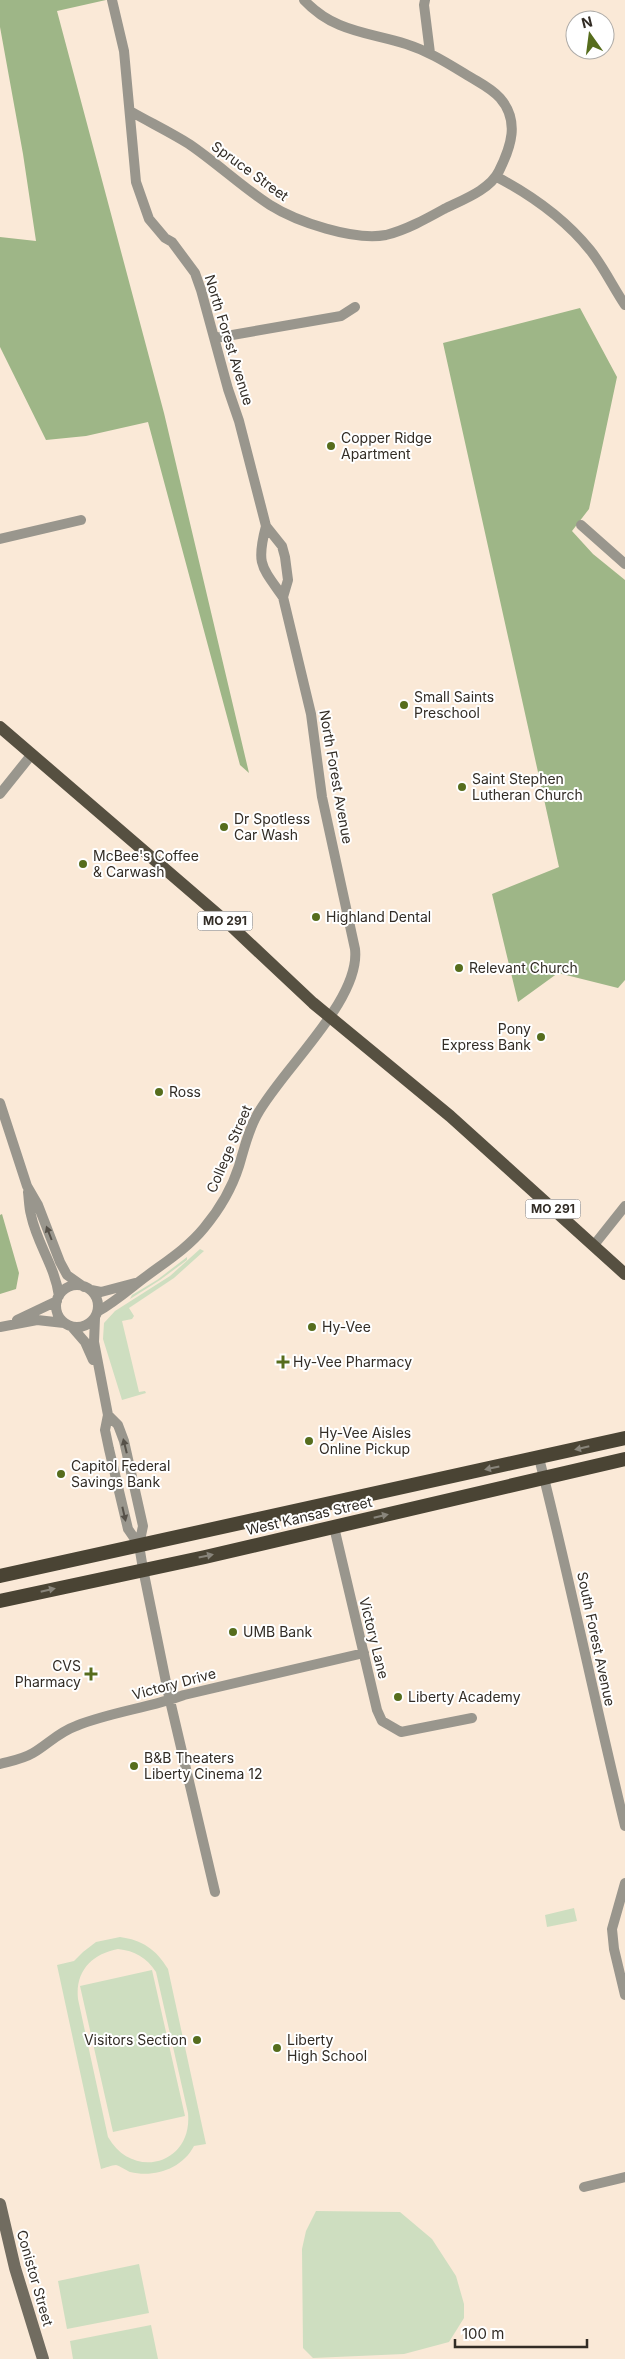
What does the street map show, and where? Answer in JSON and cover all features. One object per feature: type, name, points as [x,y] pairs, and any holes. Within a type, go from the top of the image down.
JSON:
[{"type":"highway","name":"West Kansas Street","points":[[0,1576],[625,1438]]},
{"type":"highway","name":"West Kansas Street","points":[[0,1601],[334,1527],[625,1459]]},
{"type":"main road","name":"MO 291","points":[[0,727],[215,912],[313,1003],[450,1116],[625,1274]]},
{"type":"main road","name":"Conistor Street","points":[[0,2204],[15,2268],[43,2359]]},
{"type":"street","name":"North Forest Avenue","points":[[112,0],[124,51],[136,182],[140,198],[149,219],[165,238],[172,242],[195,273],[228,389],[240,421],[266,526],[282,546],[288,566],[288,580],[283,596]]},
{"type":"street","points":[[304,0],[311,8],[339,26],[406,44],[430,53],[490,89],[506,107],[513,129],[512,142],[496,177],[536,201],[575,233],[595,257],[625,304]]},
{"type":"street","points":[[425,0],[430,53]]},
{"type":"street","name":"Spruce Street","points":[[130,111],[188,143],[271,206],[308,223],[359,236],[385,235],[407,228],[474,193],[496,177]]},
{"type":"street","points":[[215,338],[341,316],[355,307]]},
{"type":"street","points":[[0,539],[81,520]]},
{"type":"street","points":[[581,525],[625,564]]},
{"type":"street","name":"North Forest Avenue","points":[[266,526],[260,557],[264,572],[283,596],[311,714],[322,797],[356,949],[352,980],[330,1016]]},
{"type":"street","points":[[0,794],[32,754]]},
{"type":"street","name":"College Street","points":[[96,1315],[140,1281],[173,1259],[204,1229],[224,1199],[238,1168],[256,1116],[279,1082],[330,1016]]},
{"type":"street","points":[[0,1103],[28,1186],[38,1205],[60,1262],[67,1275],[87,1288],[97,1300],[94,1342],[108,1415],[105,1430],[128,1529],[139,1545]]},
{"type":"street","points":[[28,1186],[31,1216],[50,1260],[57,1282],[57,1313],[85,1342],[98,1370]]},
{"type":"street","points":[[594,1245],[625,1206]]},
{"type":"street","name":"College Street","points":[[87,1288],[101,1292],[140,1281]]},
{"type":"street","points":[[2,1326],[58,1299],[70,1287],[87,1288]]},
{"type":"street","points":[[2,1326],[37,1320],[85,1326],[96,1315]]},
{"type":"street","points":[[108,1415],[118,1425],[124,1441],[143,1526],[139,1545],[143,1569],[170,1700],[215,1892]]},
{"type":"street","name":"South Forest Avenue","points":[[540,1458],[625,1826]]},
{"type":"street","name":"Victory Lane","points":[[334,1527],[377,1710],[382,1721],[401,1732],[472,1718]]},
{"type":"street","name":"Victory Drive","points":[[0,1764],[28,1755],[60,1733],[83,1723],[184,1695],[364,1653]]},
{"type":"street","points":[[614,1780],[625,1778]]},
{"type":"street","points":[[625,1883],[612,1930],[614,1948],[625,1995]]},
{"type":"street","points":[[584,2187],[625,2177]]},
{"type":"green space","points":[[0,0],[106,0],[57,11],[164,413],[249,773],[240,765],[148,422],[86,436],[46,440],[0,347],[0,237],[36,241],[23,154],[0,27]]},
{"type":"green space","points":[[580,308],[617,377],[589,509],[572,531],[593,554],[625,580],[625,980],[618,988],[558,973],[518,1002],[492,894],[559,867],[443,343]]},
{"type":"green space","points":[[2,1214],[19,1273],[16,1289],[0,1294],[0,1215]]},
{"type":"green space","points":[[200,1249],[204,1251],[174,1278],[129,1308],[134,1316],[132,1319],[122,1321],[139,1392],[145,1391],[146,1393],[122,1400],[103,1339],[104,1323],[115,1311],[170,1276]]},
{"type":"green space","points":[[187,1257],[187,1260],[160,1280],[130,1299],[132,1295],[157,1280]]},
{"type":"green space","points":[[574,1908],[577,1921],[547,1927],[545,1915]]},
{"type":"green space","points":[[120,1937],[135,1940],[159,1956],[168,1969],[206,2144],[194,2146],[182,2161],[166,2170],[139,2174],[116,2165],[101,2169],[57,1965],[74,1961],[96,1942]],"holes":[[[124,1950],[135,1953],[144,1959],[156,1972],[188,2113],[187,2130],[181,2144],[171,2155],[159,2161],[146,2162],[132,2159],[119,2151],[108,2137],[78,1999],[79,1980],[87,1965],[109,1951]]]},
{"type":"green space","points":[[152,1970],[185,2116],[113,2132],[80,1986]]},
{"type":"green space","points":[[316,2211],[400,2212],[432,2239],[456,2276],[464,2304],[464,2318],[449,2342],[404,2354],[313,2358],[303,2348],[302,2249],[306,2231]]},
{"type":"green space","points":[[139,2264],[149,2313],[67,2329],[58,2281]]},
{"type":"green space","points":[[151,2325],[158,2359],[73,2359],[70,2341]]},
{"type":"place","name":"Copper Ridge Apartment","points":[[331,446]]},
{"type":"place","name":"Small Saints Preschool","points":[[404,705]]},
{"type":"place","name":"Saint Stephen Lutheran Church","points":[[462,787]]},
{"type":"place","name":"Dr Spotless Car Wash","points":[[224,827]]},
{"type":"place","name":"McBee's Coffee & Carwash","points":[[83,864]]},
{"type":"place","name":"Highland Dental","points":[[316,917]]},
{"type":"place","name":"Relevant Church","points":[[459,968]]},
{"type":"place","name":"Pony Express Bank","points":[[541,1037]]},
{"type":"place","name":"Ross","points":[[159,1092]]},
{"type":"place","name":"Hy-Vee","points":[[312,1327]]},
{"type":"place","name":"Hy-Vee Pharmacy","points":[[283,1362]]},
{"type":"place","name":"Hy-Vee Aisles Online Pickup","points":[[309,1441]]},
{"type":"place","name":"Capitol Federal Savings Bank","points":[[61,1474]]},
{"type":"place","name":"UMB Bank","points":[[233,1632]]},
{"type":"place","name":"CVS Pharmacy","points":[[91,1674]]},
{"type":"place","name":"Liberty Academy","points":[[398,1697]]},
{"type":"place","name":"B&B Theaters Liberty Cinema 12","points":[[134,1766]]},
{"type":"place","name":"Visitors Section","points":[[197,2040]]},
{"type":"place","name":"Liberty High School","points":[[277,2048]]}]
